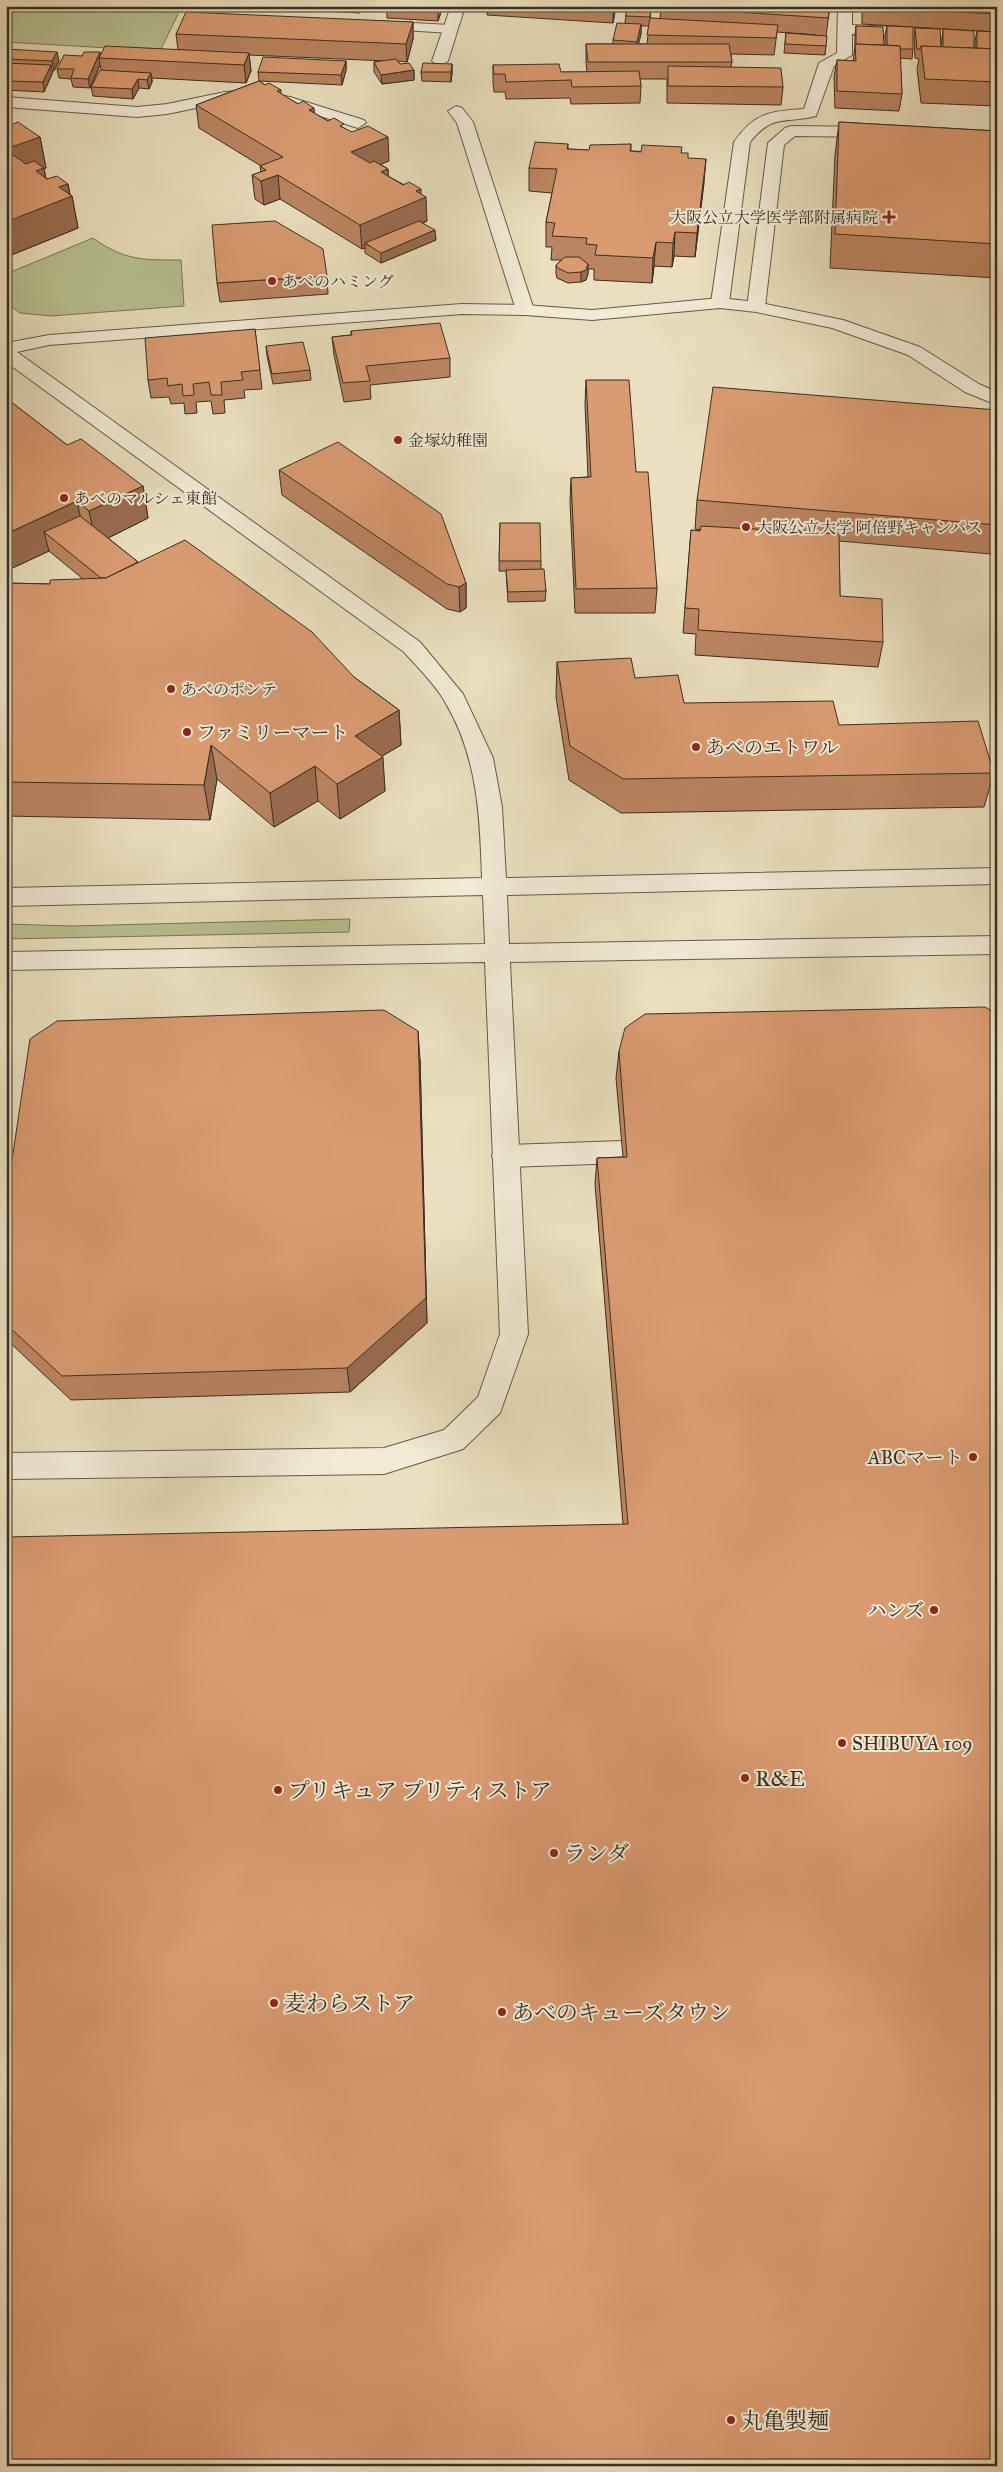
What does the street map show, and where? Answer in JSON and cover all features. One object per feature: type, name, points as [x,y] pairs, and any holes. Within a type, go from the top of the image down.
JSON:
[{"type":"street","points":[[440,61],[458,6]]},
{"type":"street","points":[[720,303],[742,142],[756,124],[780,115],[810,113],[826,63],[844,55],[845,6]]},
{"type":"street","points":[[361,25],[450,29]]},
{"type":"street","points":[[845,29],[997,36]]},
{"type":"street","points":[[6,102],[137,112],[167,109],[225,97],[252,95],[284,100],[358,123]]},
{"type":"street","points":[[456,111],[465,122],[526,310]]},
{"type":"street","points":[[756,307],[776,143],[791,131],[892,132]]},
{"type":"street","points":[[6,349],[69,338],[462,309],[526,310],[592,316],[720,303],[756,307],[837,324],[914,351],[972,388],[997,399]]},
{"type":"street","points":[[6,353],[412,647],[455,699],[482,758],[491,807],[496,886],[505,1156],[514,1334],[490,1404],[453,1440],[384,1461],[6,1466]]},
{"type":"street","points":[[6,896],[997,876]]},
{"type":"street","points":[[6,960],[997,945]]},
{"type":"street","points":[[505,1156],[622,1152]]},
{"type":"green space","points":[[6,6],[182,6],[160,51],[6,42]]},
{"type":"green space","points":[[93,238],[104,246],[135,258],[181,260],[184,306],[51,316],[20,313],[6,303],[6,274]]},
{"type":"green space","points":[[350,919],[349,932],[6,939],[6,924],[71,926]]},
{"type":"building","points":[[627,6],[651,6],[650,17],[626,16]]},
{"type":"building","points":[[661,6],[830,6],[828,18]]},
{"type":"building","points":[[997,6],[997,14],[864,7]]},
{"type":"building","points":[[186,12],[413,22],[406,44],[176,34]]},
{"type":"building","points":[[650,18],[778,25],[776,38],[647,35]]},
{"type":"building","points":[[617,23],[641,24],[637,42],[613,40]]},
{"type":"building","points":[[856,26],[883,27],[884,45],[856,44]]},
{"type":"building","points":[[887,26],[913,27],[913,49],[900,49],[900,46],[887,45]]},
{"type":"building","points":[[915,28],[940,29],[941,47],[921,46],[920,49],[917,49]]},
{"type":"building","points":[[943,29],[974,31],[974,48],[943,47]]},
{"type":"building","points":[[977,31],[997,32],[997,49],[977,48]]},
{"type":"building","points":[[786,33],[827,36],[826,46],[785,44]]},
{"type":"building","points":[[586,44],[729,44],[732,62],[588,62]]},
{"type":"building","points":[[855,44],[900,46],[902,94],[837,91],[837,60],[856,61]]},
{"type":"building","points":[[105,46],[249,53],[244,65],[99,58]]},
{"type":"building","points":[[921,46],[997,49],[997,82],[925,79]]},
{"type":"building","points":[[6,49],[57,52],[52,61],[6,59]]},
{"type":"building","points":[[84,52],[100,52],[88,79],[71,78],[74,69],[57,69],[64,55],[82,56]]},
{"type":"building","points":[[263,57],[346,61],[341,75],[258,72]]},
{"type":"building","points":[[396,59],[400,64],[409,63],[414,70],[381,75],[374,62]]},
{"type":"building","points":[[6,63],[51,65],[43,82],[6,81]]},
{"type":"building","points":[[423,63],[452,64],[451,72],[421,72]]},
{"type":"building","points":[[559,64],[561,72],[639,71],[641,86],[572,87],[571,80],[506,82],[505,74],[494,74],[493,65]]},
{"type":"building","points":[[668,66],[781,68],[783,87],[668,86]]},
{"type":"building","points":[[100,70],[151,73],[147,80],[138,79],[132,89],[91,87]]},
{"type":"building","points":[[259,81],[265,85],[269,83],[281,90],[277,91],[298,104],[303,101],[314,108],[309,110],[328,121],[334,118],[344,124],[340,126],[352,132],[368,126],[388,137],[351,152],[370,163],[374,161],[388,169],[381,172],[403,185],[409,182],[421,189],[416,191],[426,197],[360,225],[278,175],[261,181],[252,175],[266,170],[260,166],[283,157],[196,105]]},
{"type":"building","points":[[18,122],[40,137],[6,149],[6,127]]},
{"type":"building","points":[[839,122],[997,131],[997,244],[835,234]]},
{"type":"building","points":[[535,142],[568,144],[567,149],[589,150],[590,145],[631,144],[630,151],[641,152],[642,145],[682,147],[681,153],[688,153],[688,158],[706,159],[697,233],[675,232],[673,243],[656,242],[653,258],[595,255],[597,245],[586,244],[587,238],[552,236],[555,223],[546,222],[557,169],[529,168]]},
{"type":"building","points":[[6,150],[26,164],[34,161],[44,168],[36,171],[47,179],[57,176],[68,184],[59,187],[72,196],[6,222]]},
{"type":"building","name":"あべのハミング","points":[[275,221],[323,249],[327,276],[217,283],[212,225]]},
{"type":"building","points":[[419,221],[435,230],[381,253],[365,243]]},
{"type":"building","points":[[565,257],[579,257],[588,264],[586,270],[568,273],[558,268],[556,265]]},
{"type":"building","points":[[440,323],[450,358],[366,366],[370,381],[343,383],[332,337],[352,335],[351,331]]},
{"type":"building","points":[[255,329],[260,370],[241,372],[243,380],[221,382],[222,395],[211,395],[209,382],[193,384],[194,395],[183,396],[182,384],[168,386],[167,378],[148,380],[145,338]]},
{"type":"building","points":[[303,342],[310,370],[272,374],[266,346]]},
{"type":"building","points":[[586,380],[629,380],[636,472],[648,472],[657,588],[576,589],[571,478],[591,477]]},
{"type":"building","points":[[713,387],[997,410],[997,525],[697,500]]},
{"type":"building","points":[[6,398],[67,445],[81,439],[143,486],[89,511],[77,501],[6,534]]},
{"type":"building","points":[[338,442],[441,514],[466,583],[459,587],[447,584],[279,470]]},
{"type":"building","points":[[80,516],[138,562],[106,578],[101,578],[44,532]]},
{"type":"building","points":[[500,523],[540,523],[541,561],[499,561]]},
{"type":"building","points":[[701,526],[839,534],[840,596],[882,599],[883,642],[698,630],[699,609],[685,608],[691,530],[700,531]]},
{"type":"building","name":"あべのポンテ","points":[[185,540],[312,632],[354,677],[399,710],[355,736],[383,757],[337,784],[315,766],[270,793],[211,745],[204,785],[6,782],[6,583],[50,584],[50,580],[106,578]]},
{"type":"building","points":[[544,569],[546,591],[508,592],[506,570]]},
{"type":"building","points":[[631,658],[635,678],[678,675],[684,703],[833,701],[839,725],[978,721],[994,773],[623,779],[570,746],[557,662]]},
{"type":"building","name":"あべのキューズタウン","points":[[985,1007],[997,1014],[997,2466],[6,2466],[6,1537],[628,1524],[597,1158],[627,1157],[619,1051],[625,1028],[645,1014]]},
{"type":"building","points":[[384,1010],[418,1031],[426,1298],[347,1368],[62,1376],[6,1324],[6,1201],[30,1039],[57,1021]]},
{"type":"place","name":"大阪公立大学医学部附属病院","points":[[889,217]]},
{"type":"place","name":"あべのハミング","points":[[272,281]]},
{"type":"place","name":"金塚幼稚園","points":[[398,440]]},
{"type":"place","name":"あべのマルシェ東館","points":[[64,498]]},
{"type":"place","name":"大阪公立大学 阿倍野キャンパス","points":[[746,527]]},
{"type":"place","name":"あべのポンテ","points":[[171,689]]},
{"type":"place","name":"ファミリーマート","points":[[187,732]]},
{"type":"place","name":"あべのエトワル","points":[[696,747]]},
{"type":"place","name":"ABCマート","points":[[973,1457]]},
{"type":"place","name":"ハンズ","points":[[934,1610]]},
{"type":"place","name":"SHIBUYA 109","points":[[842,1743]]},
{"type":"place","name":"R&E","points":[[745,1778]]},
{"type":"place","name":"プリキュア プリティストア","points":[[278,1790]]},
{"type":"place","name":"ランダ","points":[[554,1853]]},
{"type":"place","name":"麦わらストア","points":[[274,2003]]},
{"type":"place","name":"あべのキューズタウン","points":[[502,2012]]},
{"type":"place","name":"丸亀製麺","points":[[731,2420]]}]
